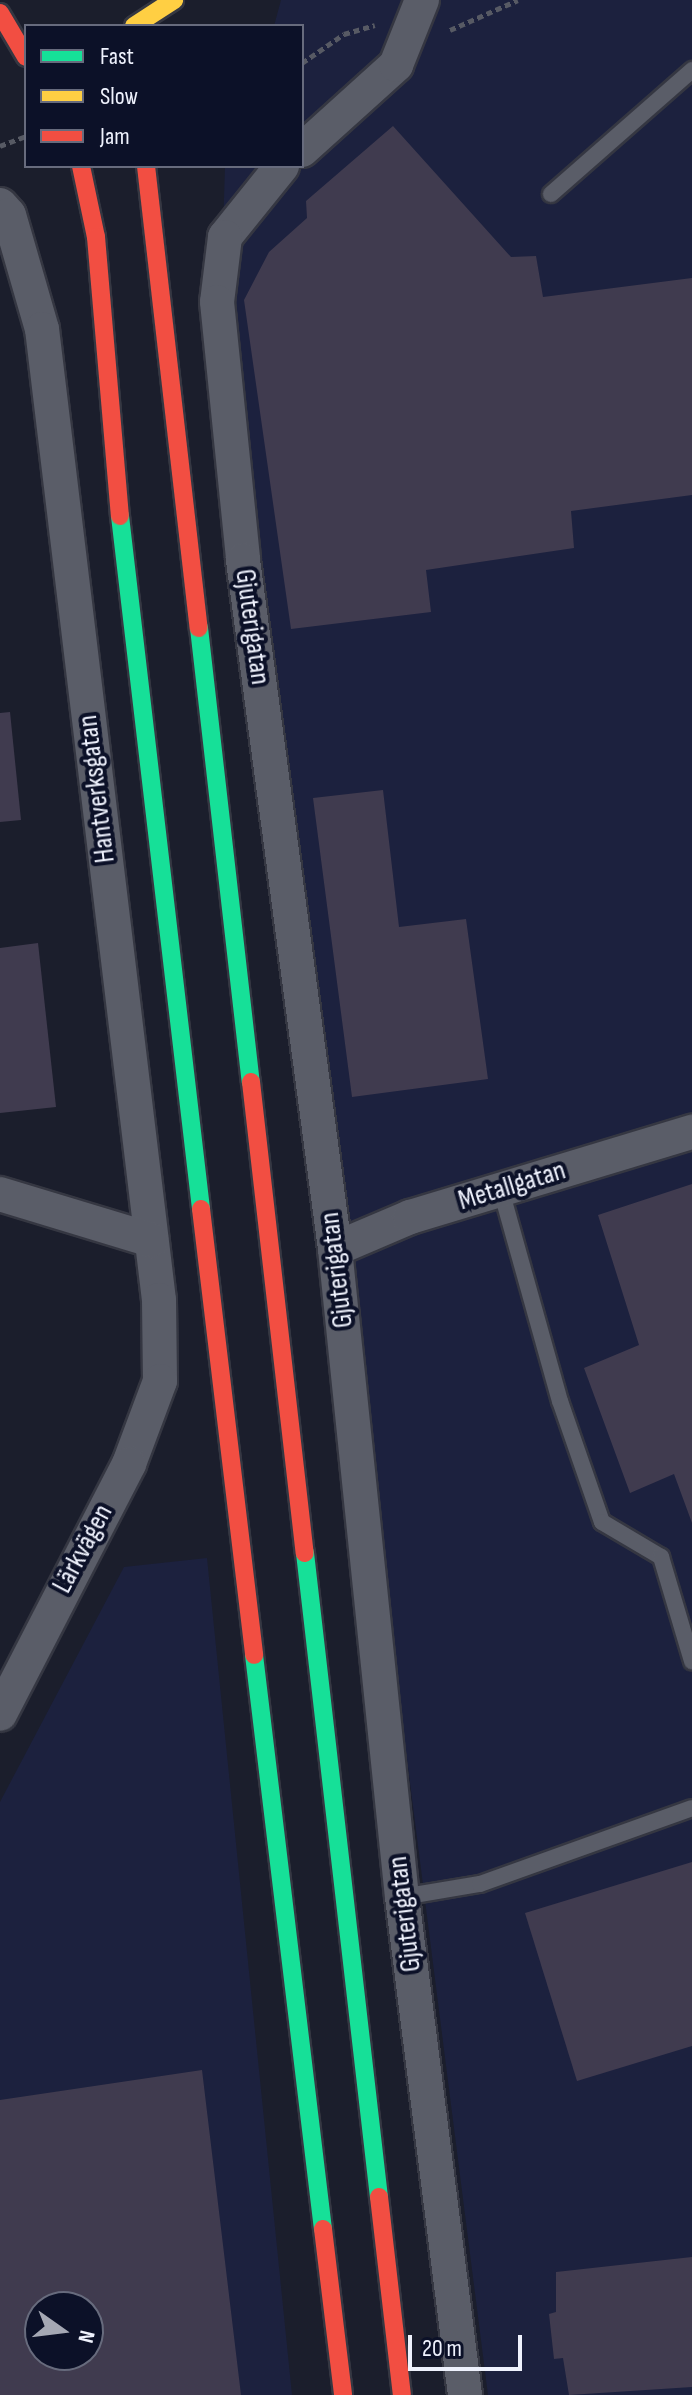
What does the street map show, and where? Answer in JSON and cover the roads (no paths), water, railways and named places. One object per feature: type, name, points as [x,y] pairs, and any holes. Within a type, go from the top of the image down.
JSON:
[{"type":"highway","points":[[137,24],[171,3]]},
{"type":"highway","points":[[166,24],[171,3]]},
{"type":"highway","points":[[0,4],[27,21]]},
{"type":"highway","points":[[0,13],[24,54]]},
{"type":"highway","points":[[81,168],[96,237],[124,563],[343,2395]]},
{"type":"highway","points":[[146,168],[402,2395]]},
{"type":"street","points":[[304,148],[396,65],[422,0]]},
{"type":"street","name":"Gjuterigatan","points":[[280,168],[225,237],[217,302],[243,560],[335,1249],[402,1897],[465,2395]]},
{"type":"street","name":"Hantverksgatan","points":[[0,205],[9,215],[42,329],[151,1240],[160,1381]]},
{"type":"street","name":"Metallgatan","points":[[335,1249],[410,1217],[692,1132]]},
{"type":"street","points":[[0,1194],[151,1240]]},
{"type":"street","name":"Lärkvägen","points":[[0,1714],[129,1464],[160,1381]]},
{"type":"lane","points":[[551,194],[692,70]]},
{"type":"lane","points":[[501,1190],[560,1401],[602,1522],[661,1557],[692,1661]]},
{"type":"lane","points":[[402,1897],[480,1884],[692,1808]]}]
